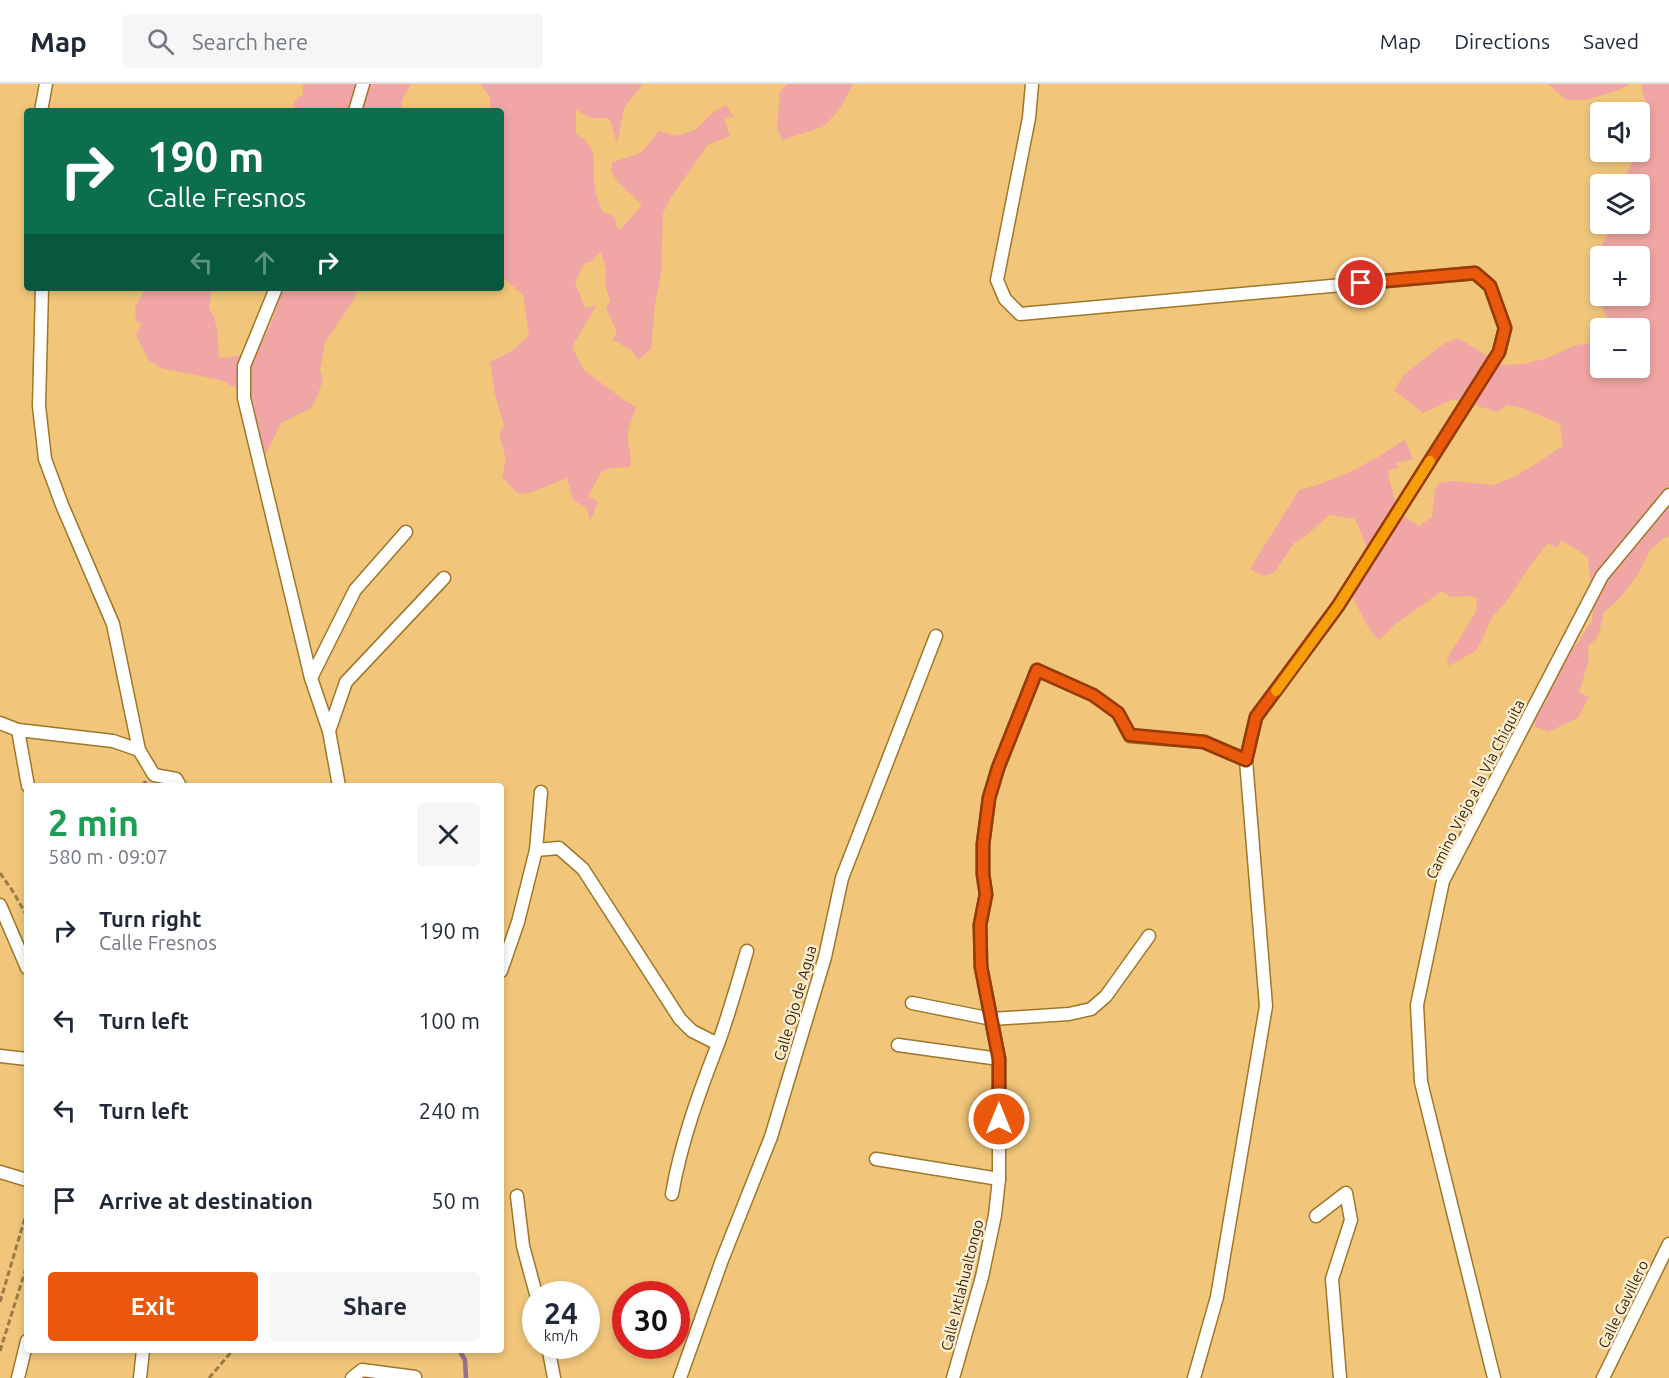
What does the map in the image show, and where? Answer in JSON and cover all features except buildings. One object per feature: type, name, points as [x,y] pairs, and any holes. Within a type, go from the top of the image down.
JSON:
[{"type":"street","points":[[42,108],[46,84]]},
{"type":"street","points":[[356,108],[363,84]]},
{"type":"street","points":[[1032,84],[1029,118],[997,280],[1005,299],[1020,314],[1475,273],[1490,286],[1505,328],[1499,352],[1338,606],[1256,717],[1246,760],[1266,1006],[1217,1297],[1194,1378]]},
{"type":"street","points":[[42,291],[39,406],[45,459],[62,505],[114,624],[139,750],[154,775],[176,779],[178,783]]},
{"type":"street","points":[[275,291],[244,366],[244,398],[311,678],[329,731],[338,783]]},
{"type":"street","name":"Camino Viejo a la Vía Chiquita","points":[[1494,1378],[1421,1082],[1417,1005],[1443,881],[1602,576],[1669,495]]},
{"type":"street","points":[[311,678],[355,590],[406,532]]},
{"type":"street","points":[[329,731],[346,682],[444,578]]},
{"type":"street","name":"Calle Ojo de Agua","points":[[680,1378],[722,1260],[771,1137],[825,957],[842,878],[936,636]]},
{"type":"street","name":"Calle Ixtlahualtongo","points":[[953,1378],[986,1256],[995,1215],[999,1179],[999,1059],[981,967],[980,925],[986,894],[983,844],[989,798],[998,768],[1037,670],[1093,695],[1118,713],[1130,735],[1204,742],[1246,760]]},
{"type":"street","points":[[0,723],[18,730],[113,741],[139,750]]},
{"type":"street","points":[[18,730],[27,783]]},
{"type":"street","points":[[504,962],[518,922],[536,850],[541,792]]},
{"type":"street","points":[[536,850],[558,848],[584,869],[680,1019],[692,1031],[718,1044]]},
{"type":"street","points":[[0,905],[24,961]]},
{"type":"street","points":[[912,1003],[992,1019],[1069,1014],[1091,1010],[1106,996],[1149,936]]},
{"type":"street","points":[[672,1194],[678,1162],[703,1079],[718,1044],[747,951]]},
{"type":"street","points":[[898,1045],[999,1059]]},
{"type":"street","points":[[0,1056],[24,1059]]},
{"type":"street","points":[[876,1160],[999,1179]]},
{"type":"street","points":[[0,1172],[24,1179]]},
{"type":"street","points":[[1316,1216],[1346,1193],[1351,1220],[1332,1279],[1340,1378]]},
{"type":"street","points":[[517,1196],[523,1246],[532,1281]]},
{"type":"street","name":"Calle Gavillero","points":[[1604,1378],[1669,1244]]},
{"type":"street","points":[[18,1378],[24,1353]]},
{"type":"street","points":[[140,1378],[143,1353]]},
{"type":"street","points":[[551,1359],[554,1378]]},
{"type":"street","points":[[352,1378],[362,1370],[415,1377]]},
{"type":"path","points":[[0,873],[24,911]]},
{"type":"path","points":[[0,1302],[24,1221]]},
{"type":"path","points":[[0,1351],[24,1275]]},
{"type":"path","points":[[209,1378],[230,1353]]},
{"type":"shaded area","points":[[303,84],[411,84],[402,100],[401,108],[296,108],[294,102],[303,94]]},
{"type":"shaded area","points":[[480,84],[643,84],[624,108],[617,144],[610,120],[591,118],[576,110],[576,134],[584,139],[592,151],[595,188],[602,211],[615,217],[617,227],[621,229],[642,205],[611,172],[612,162],[641,153],[659,131],[676,136],[695,130],[713,112],[726,105],[734,117],[724,117],[730,136],[708,145],[671,197],[663,213],[661,275],[655,304],[651,349],[638,360],[631,350],[613,340],[617,332],[606,308],[610,301],[605,285],[606,270],[601,252],[590,262],[585,263],[575,282],[585,308],[597,305],[572,347],[584,370],[636,407],[628,432],[630,467],[602,471],[588,496],[598,501],[590,522],[587,508],[573,500],[567,478],[532,492],[518,494],[502,477],[506,459],[499,434],[504,425],[495,395],[490,362],[512,351],[529,335],[523,295],[504,279],[504,108],[491,108],[490,98]]},
{"type":"shaded area","points":[[788,84],[853,84],[840,109],[823,127],[782,140],[777,127],[780,91]]},
{"type":"shaded area","points":[[1548,84],[1630,84],[1619,90],[1586,100],[1566,100]]},
{"type":"shaded area","points":[[1641,84],[1669,84],[1669,536],[1650,550],[1639,573],[1619,599],[1604,612],[1598,637],[1588,646],[1589,660],[1579,692],[1589,697],[1578,718],[1548,732],[1536,727],[1533,715],[1545,704],[1553,672],[1578,642],[1592,620],[1593,609],[1588,557],[1561,540],[1557,548],[1548,543],[1530,566],[1506,602],[1493,616],[1477,650],[1449,666],[1447,658],[1476,612],[1477,599],[1472,596],[1451,597],[1442,591],[1393,626],[1379,640],[1368,627],[1350,592],[1368,550],[1355,519],[1329,515],[1307,535],[1294,543],[1274,573],[1263,576],[1250,569],[1299,490],[1354,470],[1405,439],[1413,459],[1396,463],[1398,468],[1388,470],[1396,511],[1419,526],[1432,517],[1435,490],[1439,483],[1452,481],[1494,485],[1516,476],[1563,446],[1560,424],[1522,408],[1507,405],[1498,412],[1453,399],[1423,413],[1394,390],[1404,375],[1443,344],[1458,338],[1503,365],[1523,364],[1545,359],[1576,345],[1590,343],[1590,378],[1650,378],[1650,318],[1608,318],[1603,306],[1650,306],[1650,246],[1602,246],[1608,234],[1650,234],[1650,174],[1626,174],[1633,162],[1650,162],[1650,102],[1645,102]]},
{"type":"shaded area","points":[[144,291],[212,291],[209,308],[216,325],[219,358],[245,354],[259,346],[270,326],[281,291],[356,291],[355,298],[325,342],[320,370],[323,379],[311,408],[281,423],[265,456],[254,435],[247,394],[221,380],[161,368],[148,360],[136,335],[142,324],[136,321],[135,307]]},
{"type":"waterway","points":[[461,1353],[465,1360],[466,1378]]},
{"type":"slow traffic","points":[[1276,691],[1338,606],[1430,461]]},
{"type":"route","points":[[999,1119],[999,1059],[981,967],[980,925],[986,894],[983,844],[989,798],[998,768],[1037,670],[1093,695],[1118,713],[1130,735],[1204,742],[1246,760],[1256,717],[1338,606],[1499,352],[1505,328],[1490,286],[1475,273],[1361,283]]}]
